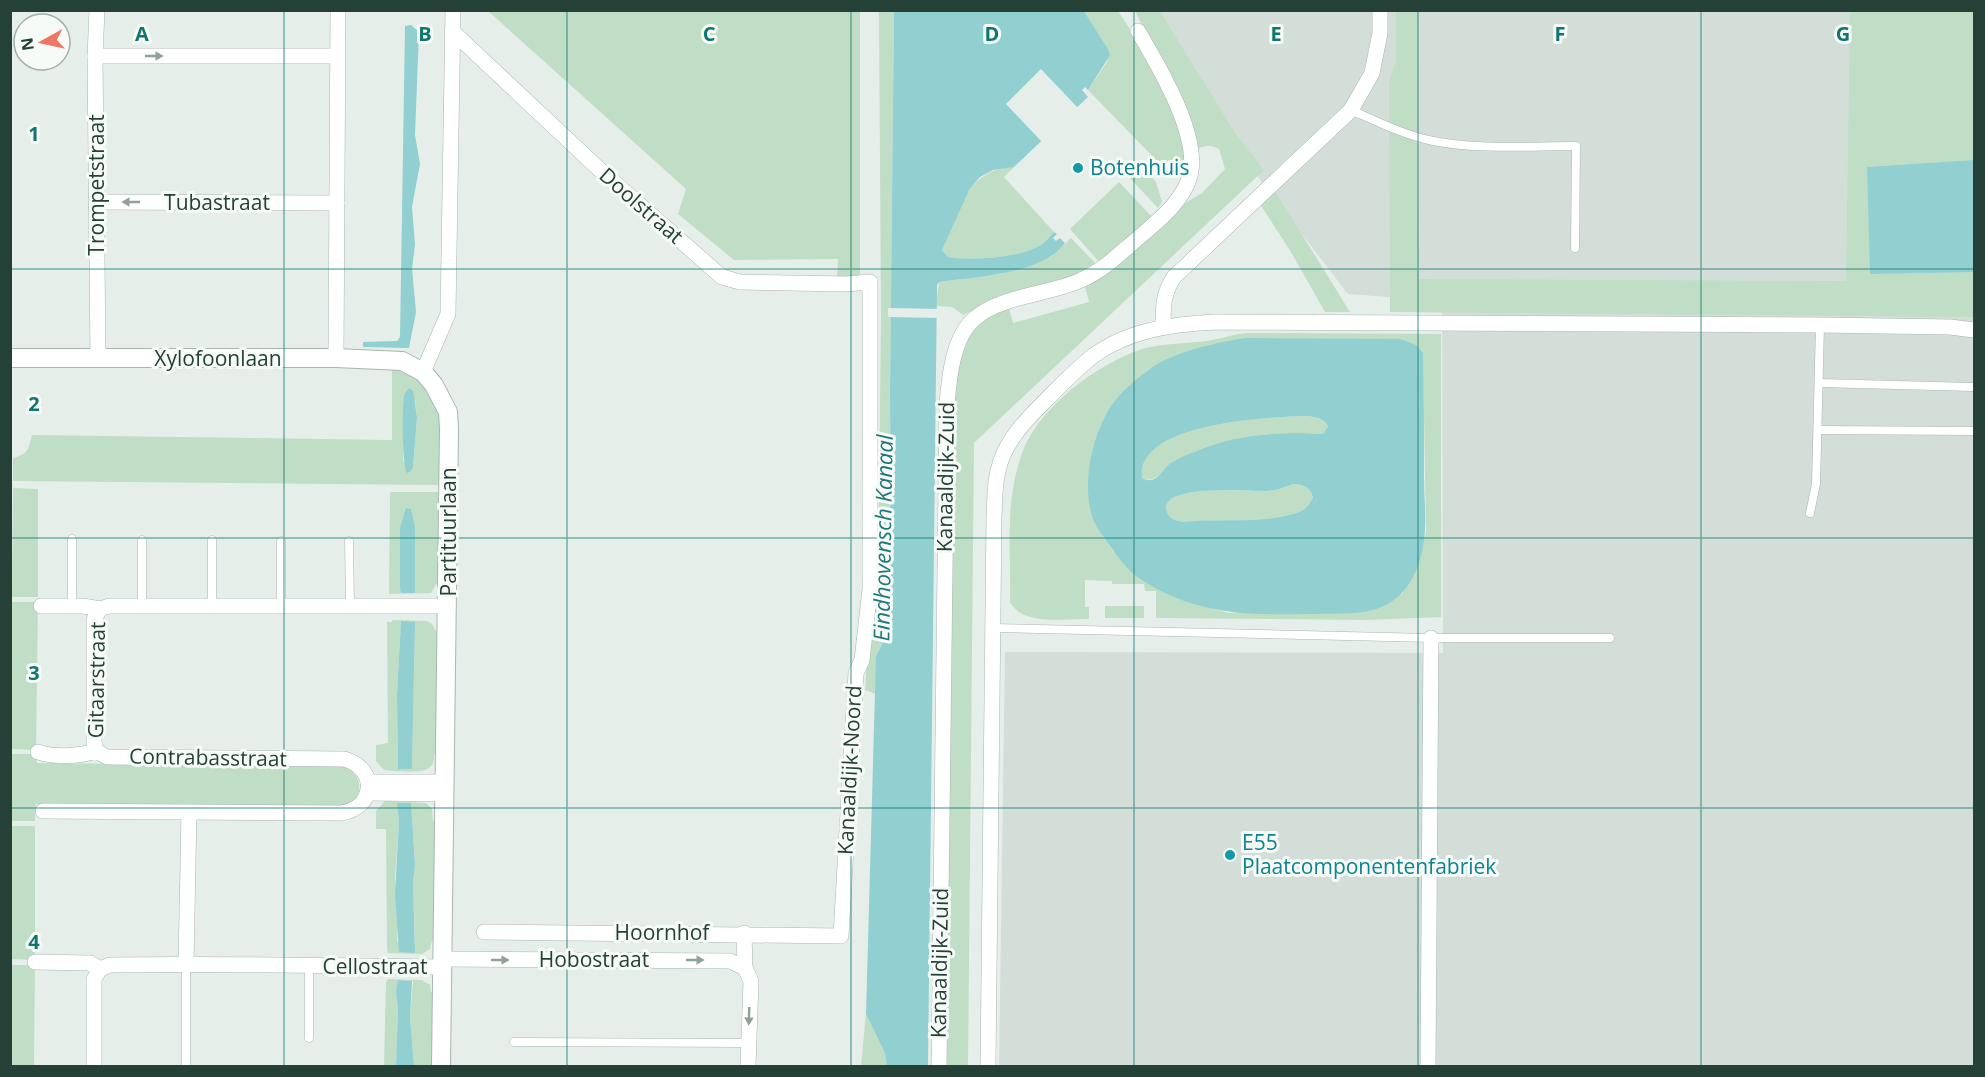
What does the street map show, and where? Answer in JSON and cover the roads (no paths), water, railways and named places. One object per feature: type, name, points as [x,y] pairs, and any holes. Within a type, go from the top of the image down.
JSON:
[{"type":"street","name":"Trompetstraat","points":[[97,10],[95,56],[98,359]]},
{"type":"street","points":[[336,358],[338,10]]},
{"type":"street","points":[[423,372],[448,314],[453,10]]},
{"type":"street","points":[[1162,327],[1166,289],[1174,277],[1352,110],[1372,73],[1380,33],[1380,10]]},
{"type":"street","name":"Doolstraat","points":[[452,31],[600,170],[722,277],[740,282],[846,284],[870,282]]},
{"type":"street","name":"Kanaaldijk-Zuid","points":[[939,1066],[947,404],[952,362],[962,336],[975,318],[1004,303],[1080,281],[1103,268],[1161,219],[1180,197],[1190,178],[1192,159],[1188,134],[1161,71],[1138,31]]},
{"type":"street","points":[[95,56],[338,56]]},
{"type":"street","name":"Tubastraat","points":[[97,202],[337,203]]},
{"type":"street","name":"Kanaaldijk-Noord","points":[[841,936],[856,673],[862,660],[870,589],[870,282]]},
{"type":"street","points":[[988,1066],[995,486],[1004,453],[1017,429],[1094,355],[1139,334],[1162,327],[1215,322],[1820,325],[1950,327],[1974,330]]},
{"type":"street","name":"Xylofoonlaan","points":[[10,358],[336,358],[402,361],[423,372]]},
{"type":"street","name":"Partituurlaan","points":[[423,372],[442,398],[448,412],[448,606],[441,1066]]},
{"type":"street","name":"Gitaarstraat","points":[[41,606],[100,609],[109,606],[448,606]]},
{"type":"street","name":"Gitaarstraat","points":[[96,751],[94,742],[94,620],[100,609]]},
{"type":"street","points":[[1428,1066],[1431,638]]},
{"type":"street","name":"Contrabasstraat","points":[[38,752],[46,755],[84,755],[96,751],[107,757],[344,759],[361,766],[366,774],[368,787]]},
{"type":"street","points":[[43,811],[341,813],[353,812],[361,806],[368,787],[444,788]]},
{"type":"street","points":[[186,963],[189,813]]},
{"type":"street","name":"Hoornhof","points":[[484,932],[744,933],[841,936]]},
{"type":"street","points":[[744,933],[745,968],[751,981],[748,1066]]},
{"type":"street","name":"Hobostraat","points":[[442,963],[730,960],[745,968]]},
{"type":"street","name":"Cellostraat","points":[[35,962],[90,963],[100,969],[110,965],[186,963],[309,967],[442,963]]},
{"type":"street","points":[[94,1066],[94,979],[100,969]]},
{"type":"lane","points":[[1352,110],[1399,131],[1432,141],[1470,146],[1576,146],[1575,248]]},
{"type":"lane","points":[[1810,513],[1816,484],[1820,325]]},
{"type":"lane","points":[[1819,383],[1974,387]]},
{"type":"lane","points":[[1818,430],[1974,431]]},
{"type":"lane","name":"Gitaarstraat","points":[[72,539],[72,606]]},
{"type":"lane","points":[[142,540],[142,606]]},
{"type":"lane","points":[[212,540],[212,606]]},
{"type":"lane","points":[[281,541],[281,606]]},
{"type":"lane","points":[[349,541],[350,606]]},
{"type":"lane","points":[[993,628],[1431,638],[1610,638]]},
{"type":"lane","points":[[186,963],[186,1066]]},
{"type":"lane","name":"Cellostraat","points":[[309,967],[309,1038]]},
{"type":"lane","points":[[514,1042],[748,1043]]},
{"type":"water","points":[[894,11],[1084,11],[1110,55],[1088,90],[1085,87],[1082,90],[1088,97],[1014,167],[993,170],[980,177],[969,190],[942,250],[948,257],[958,258],[1008,256],[1041,245],[1054,232],[1057,234],[1053,238],[1056,241],[1060,238],[1065,243],[1051,256],[1026,267],[997,274],[939,282],[937,285],[928,1066],[887,1066],[885,1053],[866,1014],[876,656],[887,634],[891,616],[890,388]]},
{"type":"water","points":[[411,25],[419,32],[415,135],[420,164],[412,207],[415,245],[412,269],[416,312],[409,348],[363,347],[363,342],[397,341],[400,337],[405,26]]},
{"type":"water","points":[[1974,160],[1974,272],[1870,274],[1867,167]]},
{"type":"water","points":[[1245,338],[1400,339],[1416,345],[1423,353],[1425,525],[1423,549],[1415,573],[1406,588],[1385,605],[1373,610],[1345,614],[1246,613],[1203,607],[1161,591],[1136,576],[1127,568],[1096,526],[1090,505],[1088,476],[1098,431],[1111,406],[1132,383],[1157,364],[1194,349]],"holes":[[[1306,416],[1324,421],[1328,426],[1324,433],[1258,435],[1226,441],[1177,459],[1155,479],[1142,478],[1146,459],[1160,445],[1181,434],[1236,421]],[[1293,484],[1306,487],[1313,498],[1304,509],[1283,516],[1256,520],[1184,522],[1177,521],[1168,514],[1167,504],[1174,497],[1188,493],[1225,490],[1270,491]]]},
{"type":"water","points":[[409,388],[413,391],[417,417],[413,467],[407,473],[403,448],[403,412],[404,396]]},
{"type":"water","points":[[406,508],[411,509],[415,526],[415,593],[401,593],[400,588],[400,528]]},
{"type":"water","points":[[401,621],[415,622],[412,769],[398,769],[397,694]]},
{"type":"water","points":[[397,803],[411,803],[415,864],[413,884],[415,953],[399,952],[395,894],[399,820]]},
{"type":"water","points":[[398,980],[412,981],[410,1018],[414,1066],[396,1066]]},
{"type":"place","name":"Botenhuis","points":[[1078,168]]},
{"type":"place","name":"E55 Plaatcomponentenfabriek","points":[[1230,855]]},
{"type":"water label","name":"Eindhovensch Kanaal","points":[[883,538]]}]
